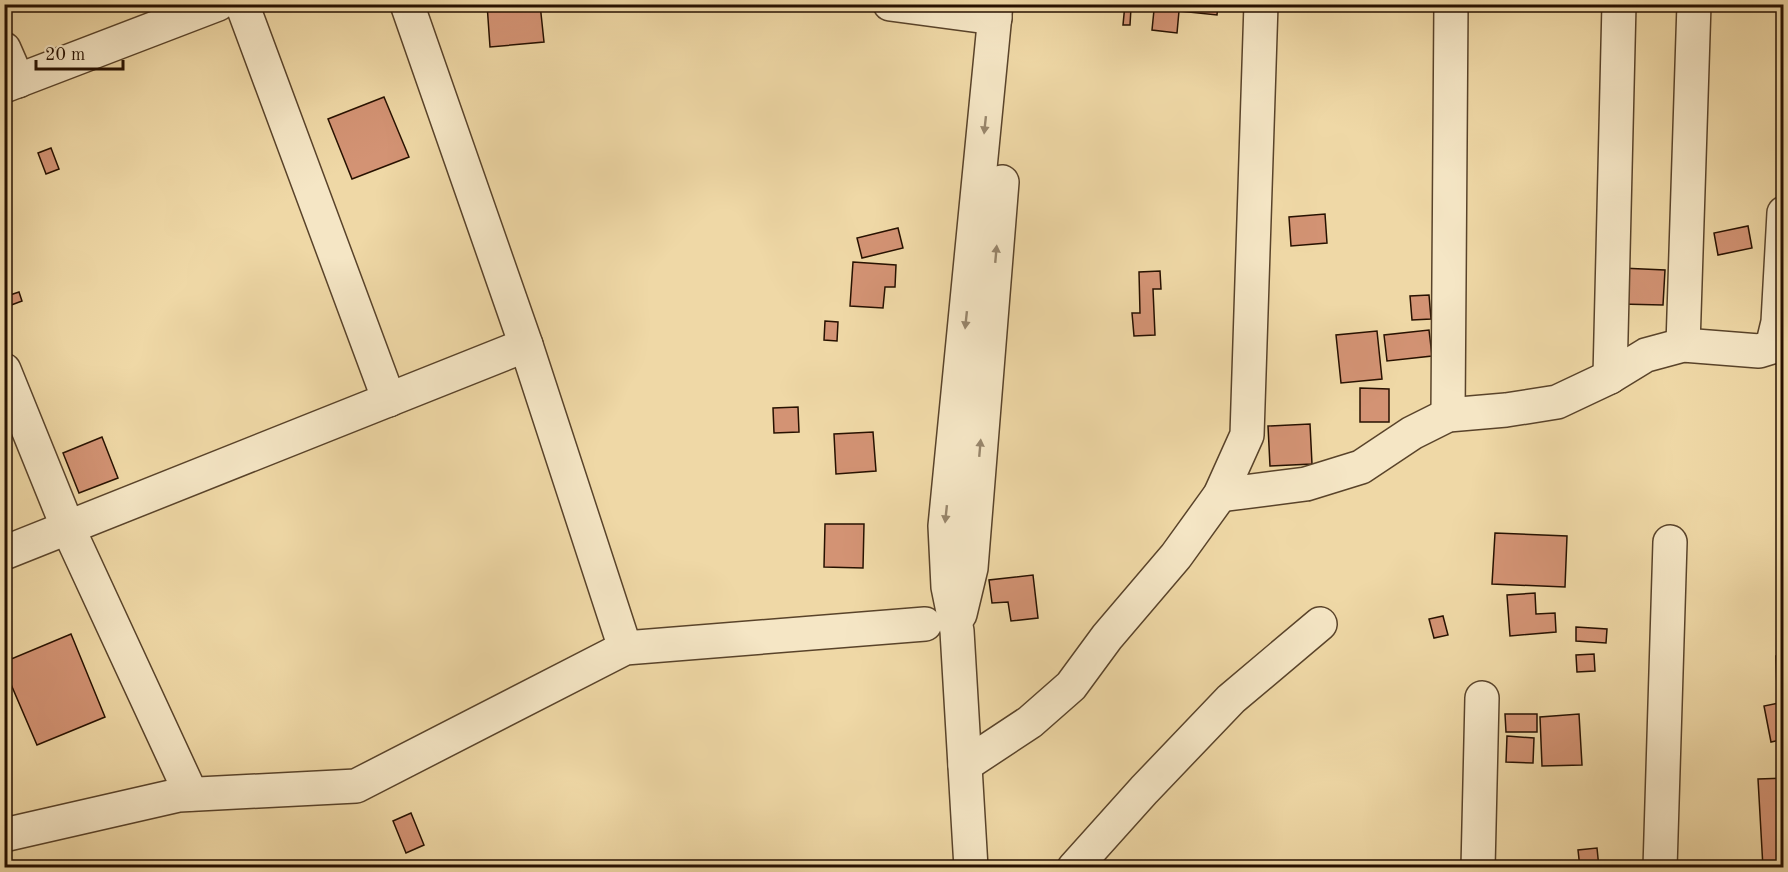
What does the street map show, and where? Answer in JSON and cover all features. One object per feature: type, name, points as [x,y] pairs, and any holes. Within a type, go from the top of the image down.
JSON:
[{"type":"street","points":[[4,49],[11,84],[218,4]]},
{"type":"street","points":[[242,4],[389,400]]},
{"type":"street","points":[[407,4],[526,345],[625,648]]},
{"type":"street","points":[[890,4],[1002,9],[945,526],[948,587],[957,630],[971,867]]},
{"type":"street","points":[[965,765],[1030,722],[1071,686],[1107,637],[1176,556],[1220,495],[1247,435],[1261,4]]},
{"type":"street","points":[[1448,415],[1451,4]]},
{"type":"street","points":[[1610,376],[1619,4]]},
{"type":"street","points":[[1683,345],[1694,4]]},
{"type":"street","points":[[1220,495],[1306,484],[1361,467],[1412,433],[1448,415],[1506,410],[1557,402],[1646,356],[1683,345],[1759,351],[1772,346],[1778,322],[1784,213]]},
{"type":"street","points":[[4,553],[526,345]]},
{"type":"street","points":[[4,370],[68,528],[191,794]]},
{"type":"street","points":[[1660,867],[1670,542]]},
{"type":"street","points":[[4,835],[179,795],[356,786],[625,648],[925,624]]},
{"type":"street","points":[[1074,867],[1231,699],[1320,624]]},
{"type":"street","points":[[1478,867],[1482,698]]},
{"type":"building","points":[[487,4],[540,4],[544,42],[490,47]]},
{"type":"building","points":[[1125,4],[1218,4],[1217,15],[1179,11],[1177,33],[1152,30],[1154,10],[1131,8],[1130,25],[1123,25]]},
{"type":"building","points":[[1645,4],[1665,4],[1665,10],[1645,11]]},
{"type":"building","points":[[384,97],[409,157],[352,179],[328,119]]},
{"type":"building","points":[[51,148],[59,169],[46,174],[38,153]]},
{"type":"building","points":[[1325,214],[1327,243],[1291,246],[1289,217]]},
{"type":"building","points":[[1748,226],[1752,248],[1718,255],[1714,233]]},
{"type":"building","points":[[898,228],[903,248],[862,258],[857,238]]},
{"type":"building","points":[[853,262],[896,265],[895,287],[885,287],[883,308],[850,306]]},
{"type":"building","points":[[1621,268],[1665,270],[1663,305],[1620,304]]},
{"type":"building","points":[[1160,271],[1161,289],[1153,289],[1155,335],[1134,336],[1132,313],[1140,313],[1139,272]]},
{"type":"building","points":[[19,292],[22,301],[6,307],[4,297]]},
{"type":"building","points":[[1429,295],[1431,319],[1412,320],[1410,296]]},
{"type":"building","points":[[825,321],[838,322],[837,341],[824,340]]},
{"type":"building","points":[[1429,330],[1432,356],[1387,361],[1384,335]]},
{"type":"building","points":[[1377,331],[1382,379],[1341,383],[1336,335]]},
{"type":"building","points":[[1360,388],[1389,389],[1389,422],[1360,422]]},
{"type":"building","points":[[798,407],[799,432],[774,433],[773,408]]},
{"type":"building","points":[[1310,424],[1312,464],[1270,466],[1268,426]]},
{"type":"building","points":[[873,432],[876,471],[836,474],[834,434]]},
{"type":"building","points":[[102,437],[118,478],[79,493],[63,453]]},
{"type":"building","points":[[825,524],[864,524],[863,568],[824,567]]},
{"type":"building","points":[[1495,533],[1567,536],[1565,587],[1492,584]]},
{"type":"building","points":[[1033,575],[1038,618],[1011,621],[1008,602],[992,603],[989,580]]},
{"type":"building","points":[[1535,593],[1536,614],[1555,613],[1556,632],[1510,636],[1507,595]]},
{"type":"building","points":[[1443,616],[1448,635],[1434,638],[1429,619]]},
{"type":"building","points":[[1576,627],[1607,629],[1606,643],[1576,641]]},
{"type":"building","points":[[71,634],[105,717],[37,745],[4,668],[4,662]]},
{"type":"building","points":[[1594,654],[1595,671],[1577,672],[1576,655]]},
{"type":"building","points":[[1776,656],[1784,656],[1784,691],[1777,691]]},
{"type":"building","points":[[1784,702],[1784,739],[1771,742],[1764,706]]},
{"type":"building","points":[[1505,714],[1537,714],[1537,732],[1506,732]]},
{"type":"building","points":[[1579,714],[1582,765],[1542,766],[1540,717]]},
{"type":"building","points":[[1507,736],[1534,738],[1533,763],[1506,762]]},
{"type":"building","points":[[1784,778],[1784,867],[1763,868],[1758,779]]},
{"type":"building","points":[[411,813],[424,845],[406,853],[393,821]]},
{"type":"building","points":[[1597,848],[1599,868],[1580,868],[1578,850]]}]
